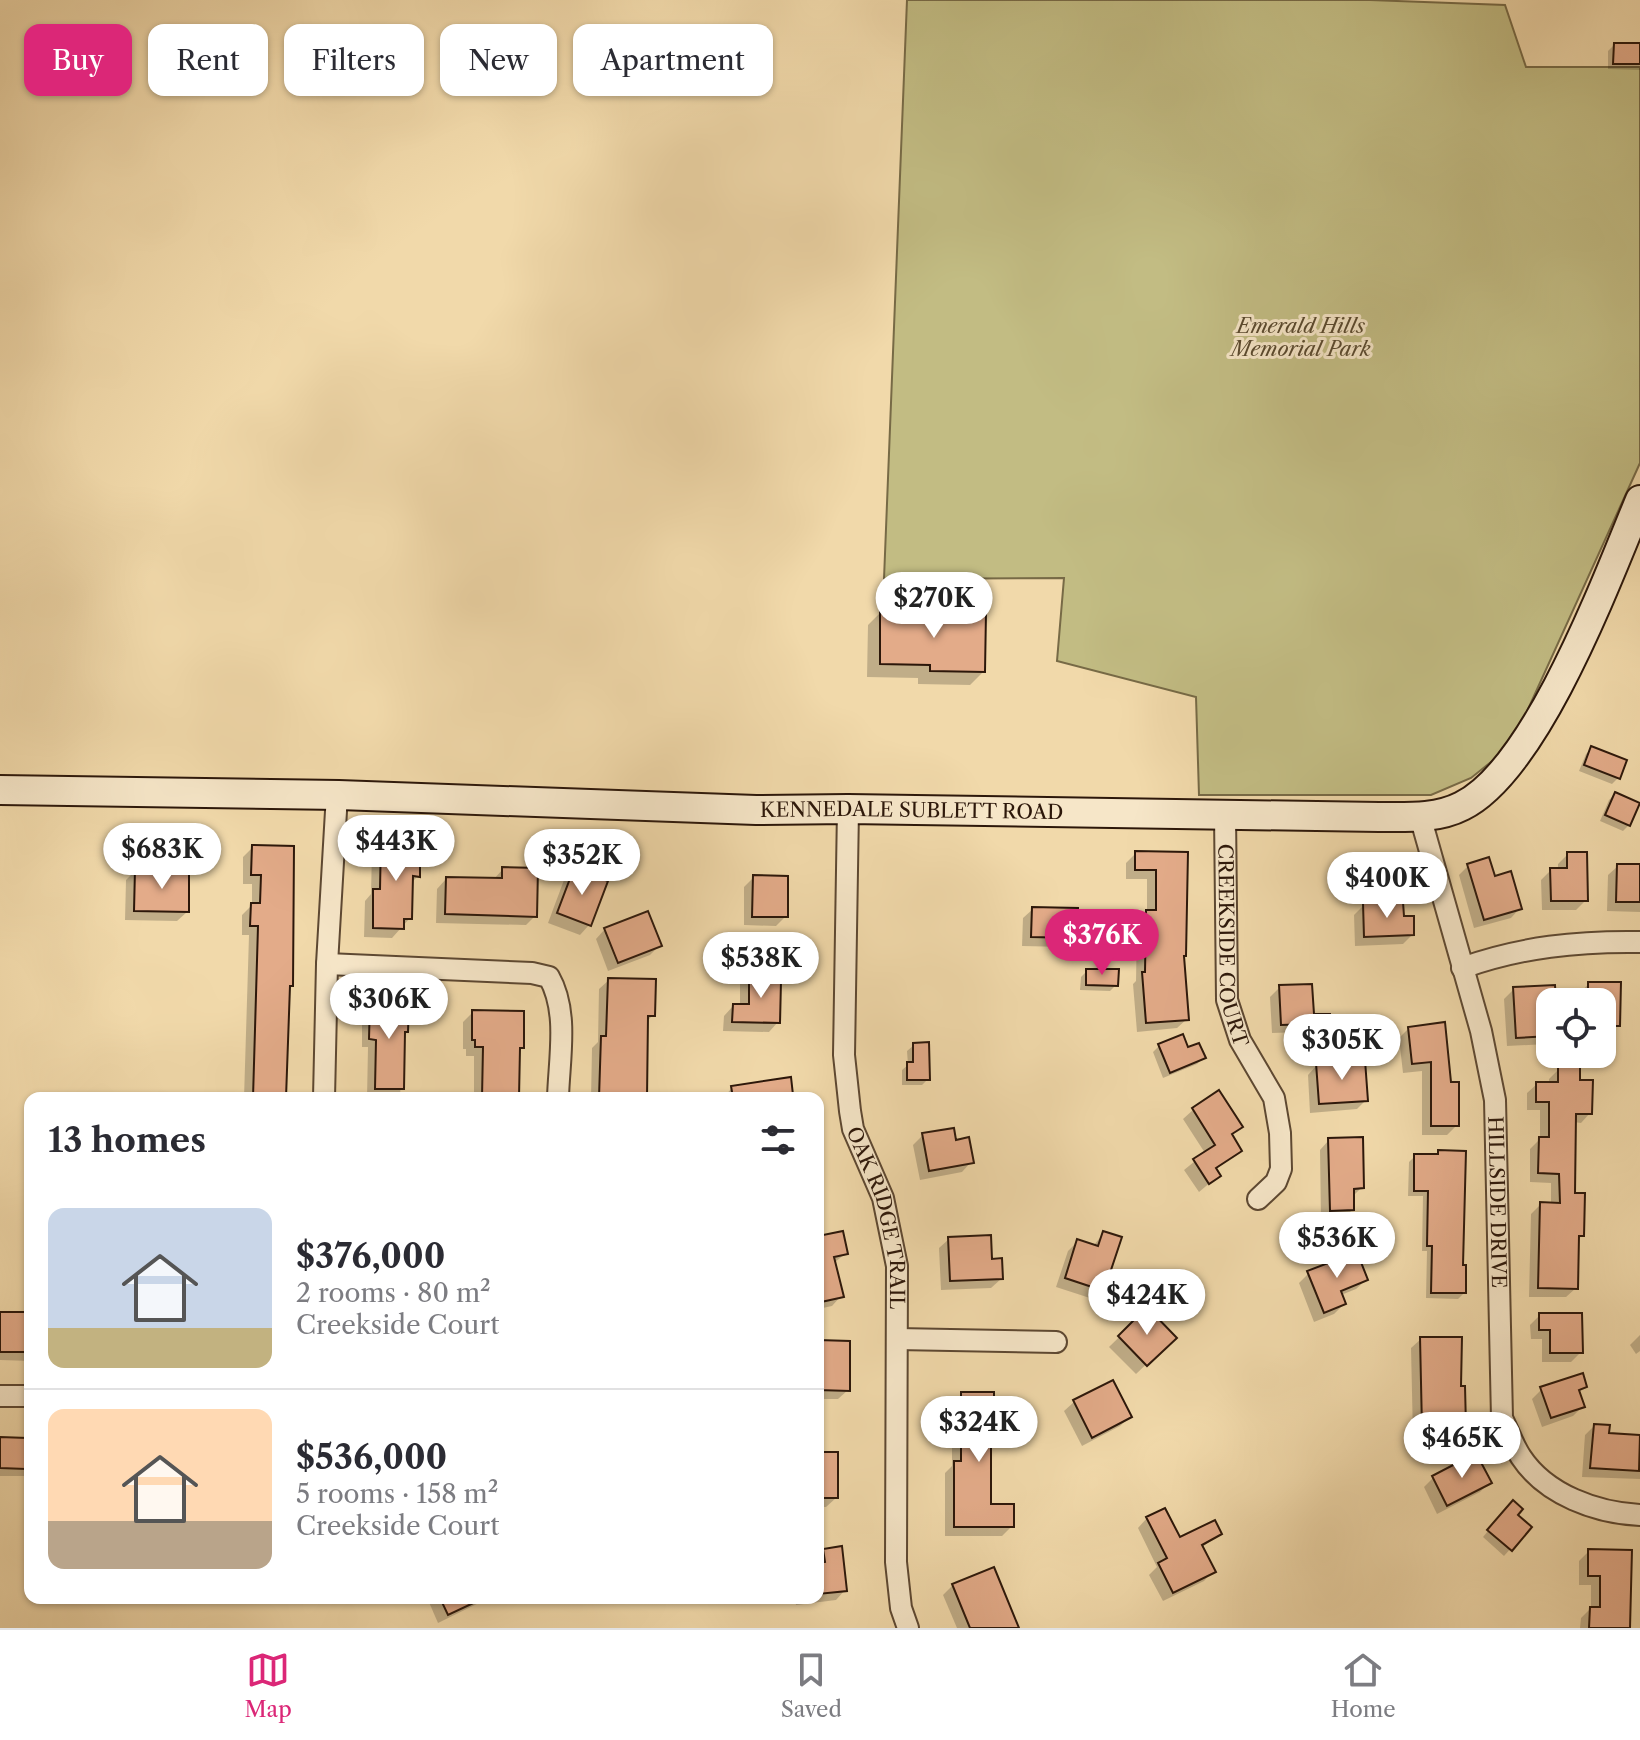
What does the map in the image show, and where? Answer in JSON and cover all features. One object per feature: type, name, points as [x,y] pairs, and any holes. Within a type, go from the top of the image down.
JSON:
[{"type":"main road","name":"KENNEDALE SUBLETT ROAD","points":[[0,790],[337,794],[756,810],[1420,816],[1449,812],[1466,805],[1494,783],[1517,756],[1559,683],[1640,500]]},
{"type":"street","points":[[324,1092],[327,964],[337,794]]},
{"type":"street","name":"OAK RIDGE TRAIL","points":[[848,809],[844,1055],[853,1129],[883,1198],[897,1266],[896,1562],[904,1627]]},
{"type":"street","name":"CREEKSIDE COURT","points":[[1225,814],[1227,1000],[1240,1040],[1274,1098],[1280,1133],[1281,1169],[1276,1182],[1258,1199]]},
{"type":"street","name":"HILLSIDE DRIVE","points":[[1420,816],[1481,1031],[1495,1100],[1502,1418],[1521,1458],[1561,1494],[1604,1511],[1640,1515]]},
{"type":"street","points":[[1462,968],[1529,948],[1597,941],[1640,942]]},
{"type":"street","points":[[327,964],[532,973],[549,977],[557,992],[561,1020],[558,1092]]},
{"type":"street","points":[[897,1339],[1056,1342]]},
{"type":"street","points":[[0,1396],[24,1396]]},
{"type":"green space","name":"Emerald Hills Memorial Park","points":[[907,0],[1370,0],[1505,5],[1526,67],[1640,67],[1640,463],[1524,718],[1501,754],[1471,778],[1431,795],[1199,795],[1196,697],[1057,661],[1064,578],[884,579]]},
{"type":"building","points":[[1614,43],[1640,43],[1640,64],[1613,64]]},
{"type":"building","points":[[880,610],[986,612],[985,672],[930,671],[930,665],[880,664]]},
{"type":"building","points":[[1591,746],[1627,760],[1620,779],[1584,765]]},
{"type":"building","points":[[1615,792],[1640,803],[1630,826],[1605,815]]},
{"type":"building","points":[[381,838],[411,838],[410,848],[420,848],[420,877],[413,876],[412,919],[404,919],[404,929],[373,928],[373,889],[380,889]]},
{"type":"building","points":[[252,845],[294,846],[293,986],[290,986],[286,1092],[253,1092],[258,926],[250,926],[251,903],[260,903],[261,875],[251,875]]},
{"type":"building","points":[[1135,851],[1188,852],[1184,956],[1189,1020],[1146,1023],[1142,972],[1145,972],[1146,910],[1156,910],[1156,870],[1135,870]]},
{"type":"building","points":[[1567,852],[1587,852],[1588,901],[1551,901],[1550,868],[1567,868]]},
{"type":"building","points":[[1489,857],[1495,876],[1511,871],[1522,909],[1484,920],[1467,864]]},
{"type":"building","points":[[1617,864],[1640,864],[1640,902],[1616,902]]},
{"type":"building","points":[[502,867],[538,868],[537,917],[445,914],[446,877],[502,878]]},
{"type":"building","points":[[574,868],[608,881],[591,926],[557,913]]},
{"type":"building","points":[[135,869],[189,870],[189,912],[134,911]]},
{"type":"building","points":[[753,875],[788,876],[788,917],[752,917]]},
{"type":"building","points":[[1403,902],[1404,916],[1414,916],[1414,935],[1364,937],[1363,903]]},
{"type":"building","points":[[1032,907],[1078,908],[1077,938],[1031,937]]},
{"type":"building","points":[[648,911],[662,946],[618,963],[604,928]]},
{"type":"building","points":[[1086,969],[1119,969],[1118,986],[1086,985]]},
{"type":"building","points":[[749,971],[776,972],[775,981],[781,981],[780,1023],[732,1022],[733,1004],[749,1004]]},
{"type":"building","points":[[608,978],[656,979],[655,1016],[648,1016],[647,1092],[599,1092],[601,1036],[606,1036]]},
{"type":"building","points":[[1588,982],[1621,982],[1620,1026],[1616,1026],[1616,988],[1588,988]]},
{"type":"building","points":[[1312,984],[1314,1014],[1330,1014],[1331,1032],[1311,1033],[1311,1024],[1281,1025],[1279,985]]},
{"type":"building","points":[[1555,985],[1555,988],[1536,988],[1536,1037],[1516,1038],[1513,987]]},
{"type":"building","points":[[370,1000],[409,1000],[404,1089],[375,1089],[376,1040],[369,1039]]},
{"type":"building","points":[[472,1010],[524,1011],[519,1092],[482,1092],[483,1047],[475,1047],[475,1040],[472,1040]]},
{"type":"building","points":[[1445,1022],[1451,1082],[1459,1082],[1459,1126],[1431,1126],[1431,1062],[1412,1064],[1408,1027]]},
{"type":"building","points":[[1183,1034],[1188,1047],[1199,1043],[1206,1058],[1170,1073],[1158,1044]]},
{"type":"building","points":[[929,1042],[930,1080],[907,1080],[907,1062],[913,1062],[913,1043]]},
{"type":"building","points":[[1365,1060],[1368,1101],[1319,1104],[1316,1063]]},
{"type":"building","points":[[1558,1068],[1580,1068],[1580,1080],[1593,1080],[1592,1114],[1576,1114],[1575,1193],[1585,1193],[1584,1236],[1579,1236],[1578,1289],[1538,1288],[1540,1202],[1560,1203],[1559,1174],[1538,1173],[1539,1137],[1549,1137],[1549,1102],[1536,1102],[1536,1082],[1558,1082]]},
{"type":"building","points":[[791,1077],[793,1092],[732,1092],[731,1086]]},
{"type":"building","points":[[1219,1090],[1243,1127],[1232,1134],[1242,1151],[1216,1168],[1221,1176],[1209,1184],[1193,1159],[1215,1145],[1192,1108]]},
{"type":"building","points":[[954,1128],[956,1140],[969,1137],[974,1163],[929,1171],[922,1133]]},
{"type":"building","points":[[1363,1137],[1364,1188],[1354,1189],[1354,1210],[1330,1211],[1328,1138]]},
{"type":"building","points":[[1438,1150],[1466,1151],[1463,1265],[1466,1265],[1466,1293],[1431,1293],[1432,1246],[1427,1246],[1428,1191],[1414,1191],[1414,1154],[1438,1154]]},
{"type":"building","points":[[843,1231],[848,1254],[834,1257],[844,1297],[824,1301],[824,1235]]},
{"type":"building","points":[[1103,1231],[1122,1237],[1104,1291],[1065,1278],[1077,1239],[1098,1246]]},
{"type":"building","points":[[991,1235],[992,1259],[1002,1258],[1003,1279],[950,1281],[948,1237]]},
{"type":"building","points":[[1357,1252],[1368,1280],[1341,1291],[1346,1304],[1324,1313],[1307,1271]]},
{"type":"building","points":[[1147,1307],[1177,1338],[1147,1366],[1118,1336]]},
{"type":"building","points":[[0,1312],[24,1312],[24,1352],[0,1352]]},
{"type":"building","points":[[1539,1313],[1582,1313],[1583,1353],[1550,1353],[1550,1330],[1539,1330]]},
{"type":"building","points":[[1420,1337],[1462,1337],[1461,1386],[1465,1386],[1466,1427],[1422,1428]]},
{"type":"building","points":[[824,1340],[850,1341],[850,1391],[824,1390]]},
{"type":"building","points":[[1583,1373],[1587,1387],[1579,1390],[1585,1407],[1551,1418],[1540,1387]]},
{"type":"building","points":[[1113,1380],[1132,1417],[1092,1438],[1073,1400]]},
{"type":"building","points":[[961,1392],[994,1392],[994,1414],[1010,1414],[1010,1437],[991,1437],[991,1504],[1014,1504],[1014,1527],[954,1527],[954,1461],[961,1461]]},
{"type":"building","points":[[1594,1424],[1610,1425],[1609,1433],[1640,1435],[1639,1471],[1590,1468]]},
{"type":"building","points":[[0,1437],[24,1438],[24,1469],[0,1468]]},
{"type":"building","points":[[824,1452],[838,1452],[838,1498],[824,1498]]},
{"type":"building","points":[[1476,1453],[1492,1483],[1447,1506],[1432,1476]]},
{"type":"building","points":[[1513,1500],[1523,1509],[1518,1515],[1532,1527],[1512,1551],[1487,1530]]},
{"type":"building","points":[[1165,1508],[1180,1537],[1215,1520],[1222,1534],[1202,1545],[1216,1572],[1173,1593],[1158,1563],[1167,1558],[1146,1517]]},
{"type":"building","points":[[842,1546],[847,1591],[824,1593],[824,1549]]},
{"type":"building","points":[[1588,1549],[1632,1550],[1630,1628],[1589,1628],[1590,1607],[1600,1607],[1600,1576],[1588,1576]]},
{"type":"building","points":[[994,1567],[1019,1628],[970,1628],[952,1584]]},
{"type":"building","points":[[443,1604],[471,1604],[448,1615]]}]
